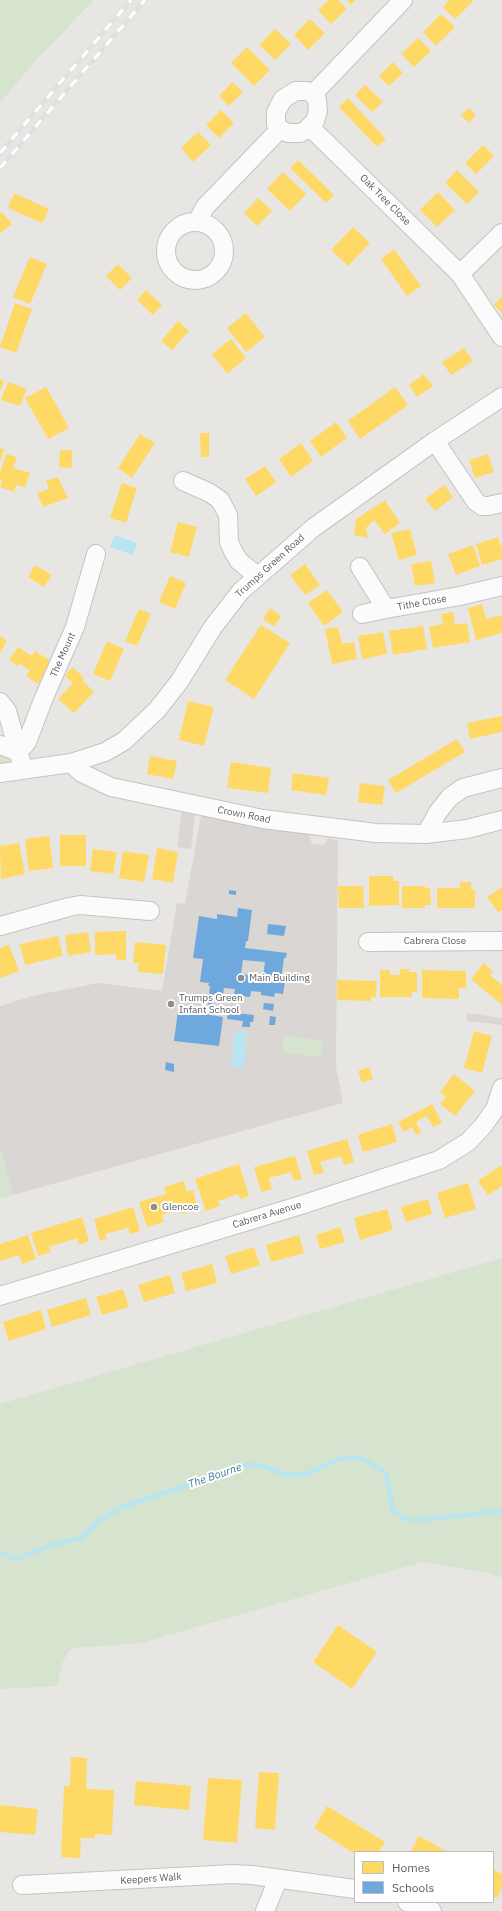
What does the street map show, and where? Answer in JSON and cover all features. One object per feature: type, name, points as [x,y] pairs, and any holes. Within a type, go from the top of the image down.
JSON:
[{"type":"street","points":[[313,94],[403,0]]},
{"type":"street","points":[[296,91],[307,91],[313,94],[318,100],[318,111],[317,116],[310,126],[303,132],[295,134],[288,133],[280,129],[276,124],[275,118],[278,105],[283,99],[296,91]]},
{"type":"street","name":"Oak Tree Close","points":[[310,126],[460,274],[502,338]]},
{"type":"street","points":[[197,222],[205,207],[280,129]]},
{"type":"street","points":[[460,274],[502,233]]},
{"type":"street","name":"Trumps Green Road","points":[[0,773],[71,763],[105,752],[124,741],[152,715],[178,682],[225,609],[240,591],[313,528],[435,441],[502,397]]},
{"type":"street","points":[[435,441],[476,502],[482,506],[502,503]]},
{"type":"street","points":[[183,481],[210,493],[220,500],[228,515],[229,542],[239,561],[257,576]]},
{"type":"street","name":"The Mount","points":[[18,750],[27,742],[43,700],[75,627],[96,554]]},
{"type":"street","name":"Tithe Close","points":[[360,567],[386,609],[460,596],[502,586]]},
{"type":"street","points":[[362,614],[386,609]]},
{"type":"street","points":[[0,702],[7,711],[25,770]]},
{"type":"street","points":[[0,745],[9,750],[18,750]]},
{"type":"street","name":"Crown Road","points":[[71,763],[82,773],[111,787],[263,819],[376,833],[426,834],[467,829],[502,820]]},
{"type":"street","points":[[426,834],[438,812],[450,797],[463,788],[502,778]]},
{"type":"street","points":[[0,926],[80,905],[150,911]]},
{"type":"street","name":"Cabrera Close","points":[[368,942],[502,941]]},
{"type":"street","name":"Cabrera Avenue","points":[[0,1296],[298,1206],[439,1160],[468,1142],[482,1126],[495,1109],[502,1088]]},
{"type":"street","name":"Keepers Walk","points":[[22,1885],[233,1874],[252,1875],[354,1889]]},
{"type":"street","points":[[265,1911],[278,1879]]},
{"type":"street","points":[[410,1903],[432,1911]]},
{"type":"shaded area","points":[[182,811],[195,813],[191,849],[177,847]]},
{"type":"shaded area","name":"Trumps Green Infant School","points":[[201,815],[309,834],[312,844],[324,845],[328,838],[338,841],[336,1067],[343,1103],[13,1195],[0,1147],[0,1006],[32,996],[98,983],[162,991],[177,903],[185,904]]},
{"type":"shaded area","points":[[467,1013],[502,1018],[502,1025],[467,1021]]},
{"type":"green space","points":[[0,0],[94,0],[37,59],[0,103]]},
{"type":"green space","points":[[0,749],[12,754],[12,762],[10,764],[0,766]]},
{"type":"green space","points":[[284,1036],[323,1040],[321,1057],[282,1052]]},
{"type":"green space","points":[[0,1147],[13,1195],[0,1198]]},
{"type":"green space","points":[[502,1258],[502,1578],[488,1573],[422,1562],[141,1643],[74,1648],[68,1652],[62,1664],[57,1686],[0,1689],[0,1404]]},
{"type":"water","points":[[115,535],[137,543],[133,555],[110,547]]},
{"type":"water","points":[[235,1030],[247,1032],[244,1068],[231,1067]]},
{"type":"building: Homes","points":[[329,0],[338,0],[347,9],[331,24],[318,10]]},
{"type":"building: Homes","points":[[347,0],[356,0],[351,5]]},
{"type":"building: Homes","points":[[449,0],[473,1],[455,19],[443,7]]},
{"type":"building: Homes","points":[[441,14],[455,27],[436,46],[423,32]]},
{"type":"building: Homes","points":[[310,19],[325,33],[308,50],[294,35]]},
{"type":"building: Homes","points":[[275,29],[291,44],[275,60],[259,45]]},
{"type":"building: Homes","points":[[418,38],[431,51],[414,67],[401,54]]},
{"type":"building: Homes","points":[[247,47],[270,70],[254,86],[231,63]]},
{"type":"building: Homes","points":[[393,62],[403,73],[389,86],[379,76]]},
{"type":"building: Homes","points":[[232,82],[243,92],[229,106],[219,96]]},
{"type":"building: Homes","points":[[365,85],[383,102],[372,112],[355,95]]},
{"type":"building: Homes","points":[[348,98],[386,139],[377,147],[339,107]]},
{"type":"building: Homes","points":[[469,108],[476,115],[469,123],[461,115]]},
{"type":"building: Homes","points":[[221,110],[234,123],[219,138],[206,125]]},
{"type":"building: Homes","points":[[198,132],[211,145],[193,162],[181,148]]},
{"type":"building: Homes","points":[[483,145],[494,156],[476,174],[465,163]]},
{"type":"building: Homes","points":[[298,160],[334,195],[326,203],[290,168]]},
{"type":"building: Homes","points":[[457,170],[479,192],[467,204],[445,183]]},
{"type":"building: Homes","points":[[283,172],[306,194],[290,211],[267,189]]},
{"type":"building: Homes","points":[[438,192],[455,210],[437,227],[420,210]]},
{"type":"building: Homes","points":[[14,193],[49,209],[42,223],[8,208]]},
{"type":"building: Homes","points":[[258,198],[272,211],[257,226],[244,213]]},
{"type":"building: Homes","points":[[2,212],[12,224],[0,233],[0,214]]},
{"type":"building: Homes","points":[[353,227],[370,243],[348,266],[331,250]]},
{"type":"building: Homes","points":[[394,249],[421,286],[407,296],[381,259]]},
{"type":"building: Homes","points":[[30,257],[47,264],[30,304],[13,297]]},
{"type":"building: Homes","points":[[118,264],[132,278],[120,290],[106,276]]},
{"type":"building: Homes","points":[[146,290],[162,305],[153,315],[137,300]]},
{"type":"building: Homes","points":[[502,296],[502,313],[494,305]]},
{"type":"building: Homes","points":[[15,303],[32,309],[16,353],[0,347]]},
{"type":"building: Homes","points":[[246,313],[265,337],[246,352],[227,328]]},
{"type":"building: Homes","points":[[178,321],[189,331],[172,350],[161,341]]},
{"type":"building: Homes","points":[[231,339],[246,358],[227,374],[212,354]]},
{"type":"building: Homes","points":[[464,348],[473,361],[451,375],[442,362]]},
{"type":"building: Homes","points":[[424,374],[433,386],[417,397],[409,385]]},
{"type":"building: Homes","points":[[0,379],[4,381],[0,392]]},
{"type":"building: Homes","points":[[8,382],[27,389],[20,406],[1,400]]},
{"type":"building: Homes","points":[[46,387],[69,428],[48,439],[25,398]]},
{"type":"building: Homes","points":[[395,387],[408,405],[360,439],[348,421]]},
{"type":"building: Homes","points":[[336,422],[347,438],[321,457],[310,441]]},
{"type":"building: Homes","points":[[200,433],[209,433],[209,457],[201,457]]},
{"type":"building: Homes","points":[[140,434],[155,443],[132,478],[118,468]]},
{"type":"building: Homes","points":[[301,443],[313,461],[291,477],[279,459]]},
{"type":"building: Homes","points":[[0,448],[4,449],[0,462]]},
{"type":"building: Homes","points":[[60,450],[72,450],[72,468],[59,467]]},
{"type":"building: Homes","points":[[6,454],[17,457],[13,468],[30,473],[25,487],[16,485],[14,492],[0,487],[2,480],[0,479],[0,473]]},
{"type":"building: Homes","points":[[488,454],[494,472],[475,478],[469,460]]},
{"type":"building: Homes","points":[[265,466],[276,482],[256,496],[245,479]]},
{"type":"building: Homes","points":[[58,477],[68,498],[43,507],[37,493],[49,489],[46,481]]},
{"type":"building: Homes","points":[[122,483],[137,488],[126,523],[110,518]]},
{"type":"building: Homes","points":[[444,485],[453,497],[435,511],[425,499]]},
{"type":"building: Homes","points":[[385,500],[400,523],[385,534],[374,520],[366,528],[368,538],[354,535],[356,519]]},
{"type":"building: Homes","points":[[178,522],[197,527],[189,557],[170,552]]},
{"type":"building: Homes","points":[[410,529],[417,555],[399,560],[391,533]]},
{"type":"building: Homes","points":[[498,537],[502,549],[502,559],[482,565],[476,544]]},
{"type":"building: Homes","points":[[473,545],[480,566],[456,575],[448,554]]},
{"type":"building: Homes","points":[[431,561],[435,583],[415,586],[411,564]]},
{"type":"building: Homes","points":[[305,564],[320,585],[305,595],[290,575]]},
{"type":"building: Homes","points":[[35,565],[52,575],[44,587],[28,577]]},
{"type":"building: Homes","points":[[170,576],[186,583],[175,609],[159,602]]},
{"type":"building: Homes","points":[[327,590],[343,612],[324,626],[308,603]]},
{"type":"building: Homes","points":[[482,604],[486,619],[502,615],[502,633],[476,640],[468,608]]},
{"type":"building: Homes","points":[[270,608],[281,616],[274,627],[263,619]]},
{"type":"building: Homes","points":[[139,609],[151,614],[137,646],[125,641]]},
{"type":"building: Homes","points":[[453,612],[455,625],[467,623],[470,642],[433,648],[429,627],[443,624],[441,614]]},
{"type":"building: Homes","points":[[261,625],[290,643],[254,699],[225,680]]},
{"type":"building: Homes","points":[[423,626],[427,649],[393,655],[389,631]]},
{"type":"building: Homes","points":[[338,627],[342,644],[354,642],[357,659],[332,664],[325,629]]},
{"type":"building: Homes","points":[[383,632],[387,654],[362,659],[358,636]]},
{"type":"building: Homes","points":[[0,636],[7,641],[0,653]]},
{"type":"building: Homes","points":[[107,641],[124,649],[110,681],[93,674]]},
{"type":"building: Homes","points":[[18,647],[32,656],[35,651],[52,662],[38,684],[26,676],[30,670],[20,664],[18,666],[9,660]]},
{"type":"building: Homes","points":[[73,667],[84,678],[82,680],[94,692],[74,713],[58,699],[73,683],[65,676]]},
{"type":"building: Homes","points":[[188,701],[214,707],[204,746],[179,740]]},
{"type":"building: Homes","points":[[502,716],[502,732],[470,739],[467,723]]},
{"type":"building: Homes","points":[[457,739],[465,752],[396,793],[388,780]]},
{"type":"building: Homes","points":[[150,756],[177,761],[173,779],[147,774]]},
{"type":"building: Homes","points":[[231,762],[271,768],[268,793],[227,788]]},
{"type":"building: Homes","points":[[293,773],[329,778],[326,795],[291,790]]},
{"type":"building: Homes","points":[[360,783],[385,786],[382,805],[358,802]]},
{"type":"building: Homes","points":[[60,835],[86,835],[86,866],[60,866]]},
{"type":"building: Homes","points":[[49,836],[53,868],[29,871],[25,839]]},
{"type":"building: Homes","points":[[19,843],[25,874],[1,879],[0,846]]},
{"type":"building: Homes","points":[[157,848],[178,852],[173,883],[152,879]]},
{"type":"building: Homes","points":[[93,849],[117,852],[113,874],[90,871]]},
{"type":"building: Homes","points":[[123,851],[149,855],[144,882],[119,878]]},
{"type":"building: Homes","points":[[369,876],[393,876],[393,881],[399,881],[399,905],[369,906]]},
{"type":"building: Homes","points":[[460,882],[471,882],[471,890],[475,890],[475,908],[437,908],[437,888],[460,888]]},
{"type":"building: Homes","points":[[338,886],[363,886],[364,908],[339,908]]},
{"type":"building: Homes","points":[[402,886],[425,886],[425,888],[430,888],[431,905],[425,905],[425,908],[402,908]]},
{"type":"building: Homes","points":[[502,887],[502,910],[498,912],[487,897]]},
{"type":"building: Homes","points":[[126,931],[126,960],[116,960],[116,954],[95,955],[95,932]]},
{"type":"building: Homes","points":[[88,932],[91,952],[68,956],[65,935]]},
{"type":"building: Homes","points":[[58,936],[63,956],[25,965],[20,944]]},
{"type":"building: Homes","points":[[135,942],[166,945],[163,974],[138,972],[139,963],[133,963]]},
{"type":"building: Homes","points":[[9,945],[19,971],[0,978],[0,948]]},
{"type":"building: Homes","points":[[484,963],[493,971],[490,975],[502,985],[502,1005],[471,979]]},
{"type":"building: Homes","points":[[400,969],[410,969],[409,972],[417,972],[417,992],[412,992],[412,997],[380,997],[380,970],[390,970],[390,975],[400,975]]},
{"type":"building: Homes","points":[[422,970],[466,971],[466,988],[459,988],[459,999],[422,998]]},
{"type":"building: Homes","points":[[337,980],[377,981],[376,997],[371,997],[371,1001],[337,1000]]},
{"type":"building: Homes","points":[[474,1031],[492,1036],[482,1073],[464,1068]]},
{"type":"building: Homes","points":[[369,1067],[373,1079],[362,1083],[358,1071]]},
{"type":"building: Homes","points":[[454,1074],[475,1091],[455,1116],[440,1104],[446,1097],[440,1092]]},
{"type":"building: Homes","points":[[432,1104],[442,1123],[433,1127],[427,1116],[416,1122],[421,1132],[416,1135],[412,1127],[404,1132],[398,1122]]},
{"type":"building: Homes","points":[[392,1124],[397,1142],[363,1152],[358,1135]]},
{"type":"building: Homes","points":[[347,1139],[354,1162],[344,1165],[341,1156],[320,1162],[324,1172],[314,1175],[307,1151]]},
{"type":"building: Homes","points":[[295,1156],[302,1179],[294,1181],[291,1172],[269,1178],[272,1189],[261,1192],[254,1167]]},
{"type":"building: Homes","points":[[239,1164],[249,1196],[240,1199],[238,1194],[218,1201],[220,1206],[206,1211],[195,1179]]},
{"type":"building: Homes","points":[[502,1165],[502,1186],[488,1195],[478,1181]]},
{"type":"building: Homes","points":[[184,1181],[187,1192],[193,1190],[198,1209],[182,1214],[180,1209],[162,1215],[164,1222],[147,1227],[139,1202],[166,1194],[164,1187]]},
{"type":"building: Homes","points":[[468,1183],[476,1209],[445,1218],[437,1193]]},
{"type":"building: Homes","points":[[428,1199],[432,1214],[406,1222],[401,1207]]},
{"type":"building: Homes","points":[[133,1207],[140,1231],[130,1234],[128,1228],[105,1234],[107,1239],[100,1241],[94,1219]]},
{"type":"building: Homes","points":[[387,1209],[393,1230],[360,1240],[354,1218]]},
{"type":"building: Homes","points":[[82,1217],[89,1241],[79,1245],[77,1238],[49,1247],[51,1252],[38,1256],[31,1233]]},
{"type":"building: Homes","points":[[340,1227],[345,1242],[320,1249],[316,1235]]},
{"type":"building: Homes","points":[[28,1235],[36,1259],[22,1264],[19,1255],[0,1261],[0,1244]]},
{"type":"building: Homes","points":[[299,1235],[304,1253],[271,1262],[266,1245]]},
{"type":"building: Homes","points":[[254,1247],[260,1265],[231,1274],[225,1256]]},
{"type":"building: Homes","points":[[212,1264],[217,1283],[186,1291],[181,1273]]},
{"type":"building: Homes","points":[[170,1275],[175,1293],[144,1302],[138,1285]]},
{"type":"building: Homes","points":[[123,1289],[129,1307],[102,1315],[96,1297]]},
{"type":"building: Homes","points":[[86,1298],[91,1315],[52,1327],[47,1310]]},
{"type":"building: Homes","points":[[41,1310],[46,1329],[9,1341],[3,1322]]},
{"type":"building: Homes","points":[[338,1625],[377,1652],[352,1689],[313,1662]]},
{"type":"building: Homes","points":[[71,1757],[87,1758],[86,1789],[114,1790],[112,1835],[95,1834],[95,1838],[81,1838],[80,1858],[61,1857],[64,1786],[70,1786]]},
{"type":"building: Homes","points":[[259,1772],[279,1773],[275,1830],[255,1828]]},
{"type":"building: Homes","points":[[208,1778],[242,1780],[237,1843],[203,1840]]},
{"type":"building: Homes","points":[[136,1781],[191,1786],[189,1810],[134,1805]]},
{"type":"building: Homes","points":[[0,1805],[38,1809],[35,1835],[0,1832]]},
{"type":"building: Homes","points":[[327,1806],[385,1842],[380,1851],[354,1851],[354,1853],[314,1828]]},
{"type":"building: Homes","points":[[419,1836],[446,1851],[411,1851]]},
{"type":"building: Homes","points":[[494,1870],[502,1874],[502,1888],[497,1898],[494,1896]]},
{"type":"building: Schools","points":[[229,890],[236,891],[236,895],[229,894]]},
{"type":"building: Schools","name":"Main Building","points":[[238,908],[252,910],[248,941],[246,941],[245,948],[287,953],[286,958],[284,958],[281,980],[285,981],[283,994],[275,993],[274,997],[261,995],[261,992],[251,991],[250,997],[234,995],[235,989],[224,988],[223,995],[214,994],[211,1015],[223,1017],[219,1046],[174,1041],[178,1011],[207,1015],[210,986],[208,986],[209,983],[200,982],[203,959],[193,958],[199,916],[217,919],[217,914],[237,917]],"holes":[[[243,960],[265,962],[263,977],[241,974]]]},
{"type":"building: Schools","points":[[268,924],[286,926],[284,936],[267,934]]},
{"type":"building: Schools","points":[[181,996],[189,997],[188,1002],[180,1001]]},
{"type":"building: Schools","points":[[264,1003],[274,1004],[273,1011],[263,1009]]},
{"type":"building: Schools","points":[[228,1012],[254,1015],[253,1022],[250,1022],[250,1027],[242,1027],[243,1021],[227,1019]]},
{"type":"building: Schools","points":[[270,1016],[276,1017],[275,1025],[269,1025]]},
{"type":"building: Schools","points":[[166,1062],[174,1064],[174,1072],[165,1070]]},
{"type":"waterway","name":"The Bourne","points":[[0,1552],[16,1559],[51,1545],[80,1538],[99,1521],[122,1507],[248,1465],[259,1465],[285,1474],[297,1475],[310,1473],[333,1461],[349,1457],[357,1458],[365,1460],[386,1473],[393,1511],[407,1520],[422,1520],[502,1511]]},
{"type":"railway","points":[[0,153],[131,0]]},
{"type":"railway","points":[[0,168],[145,0]]},
{"type":"place","name":"Main Building","points":[[241,978]]},
{"type":"place","name":"Trumps Green Infant School","points":[[171,1004]]},
{"type":"place","name":"Glencoe","points":[[154,1207]]}]
